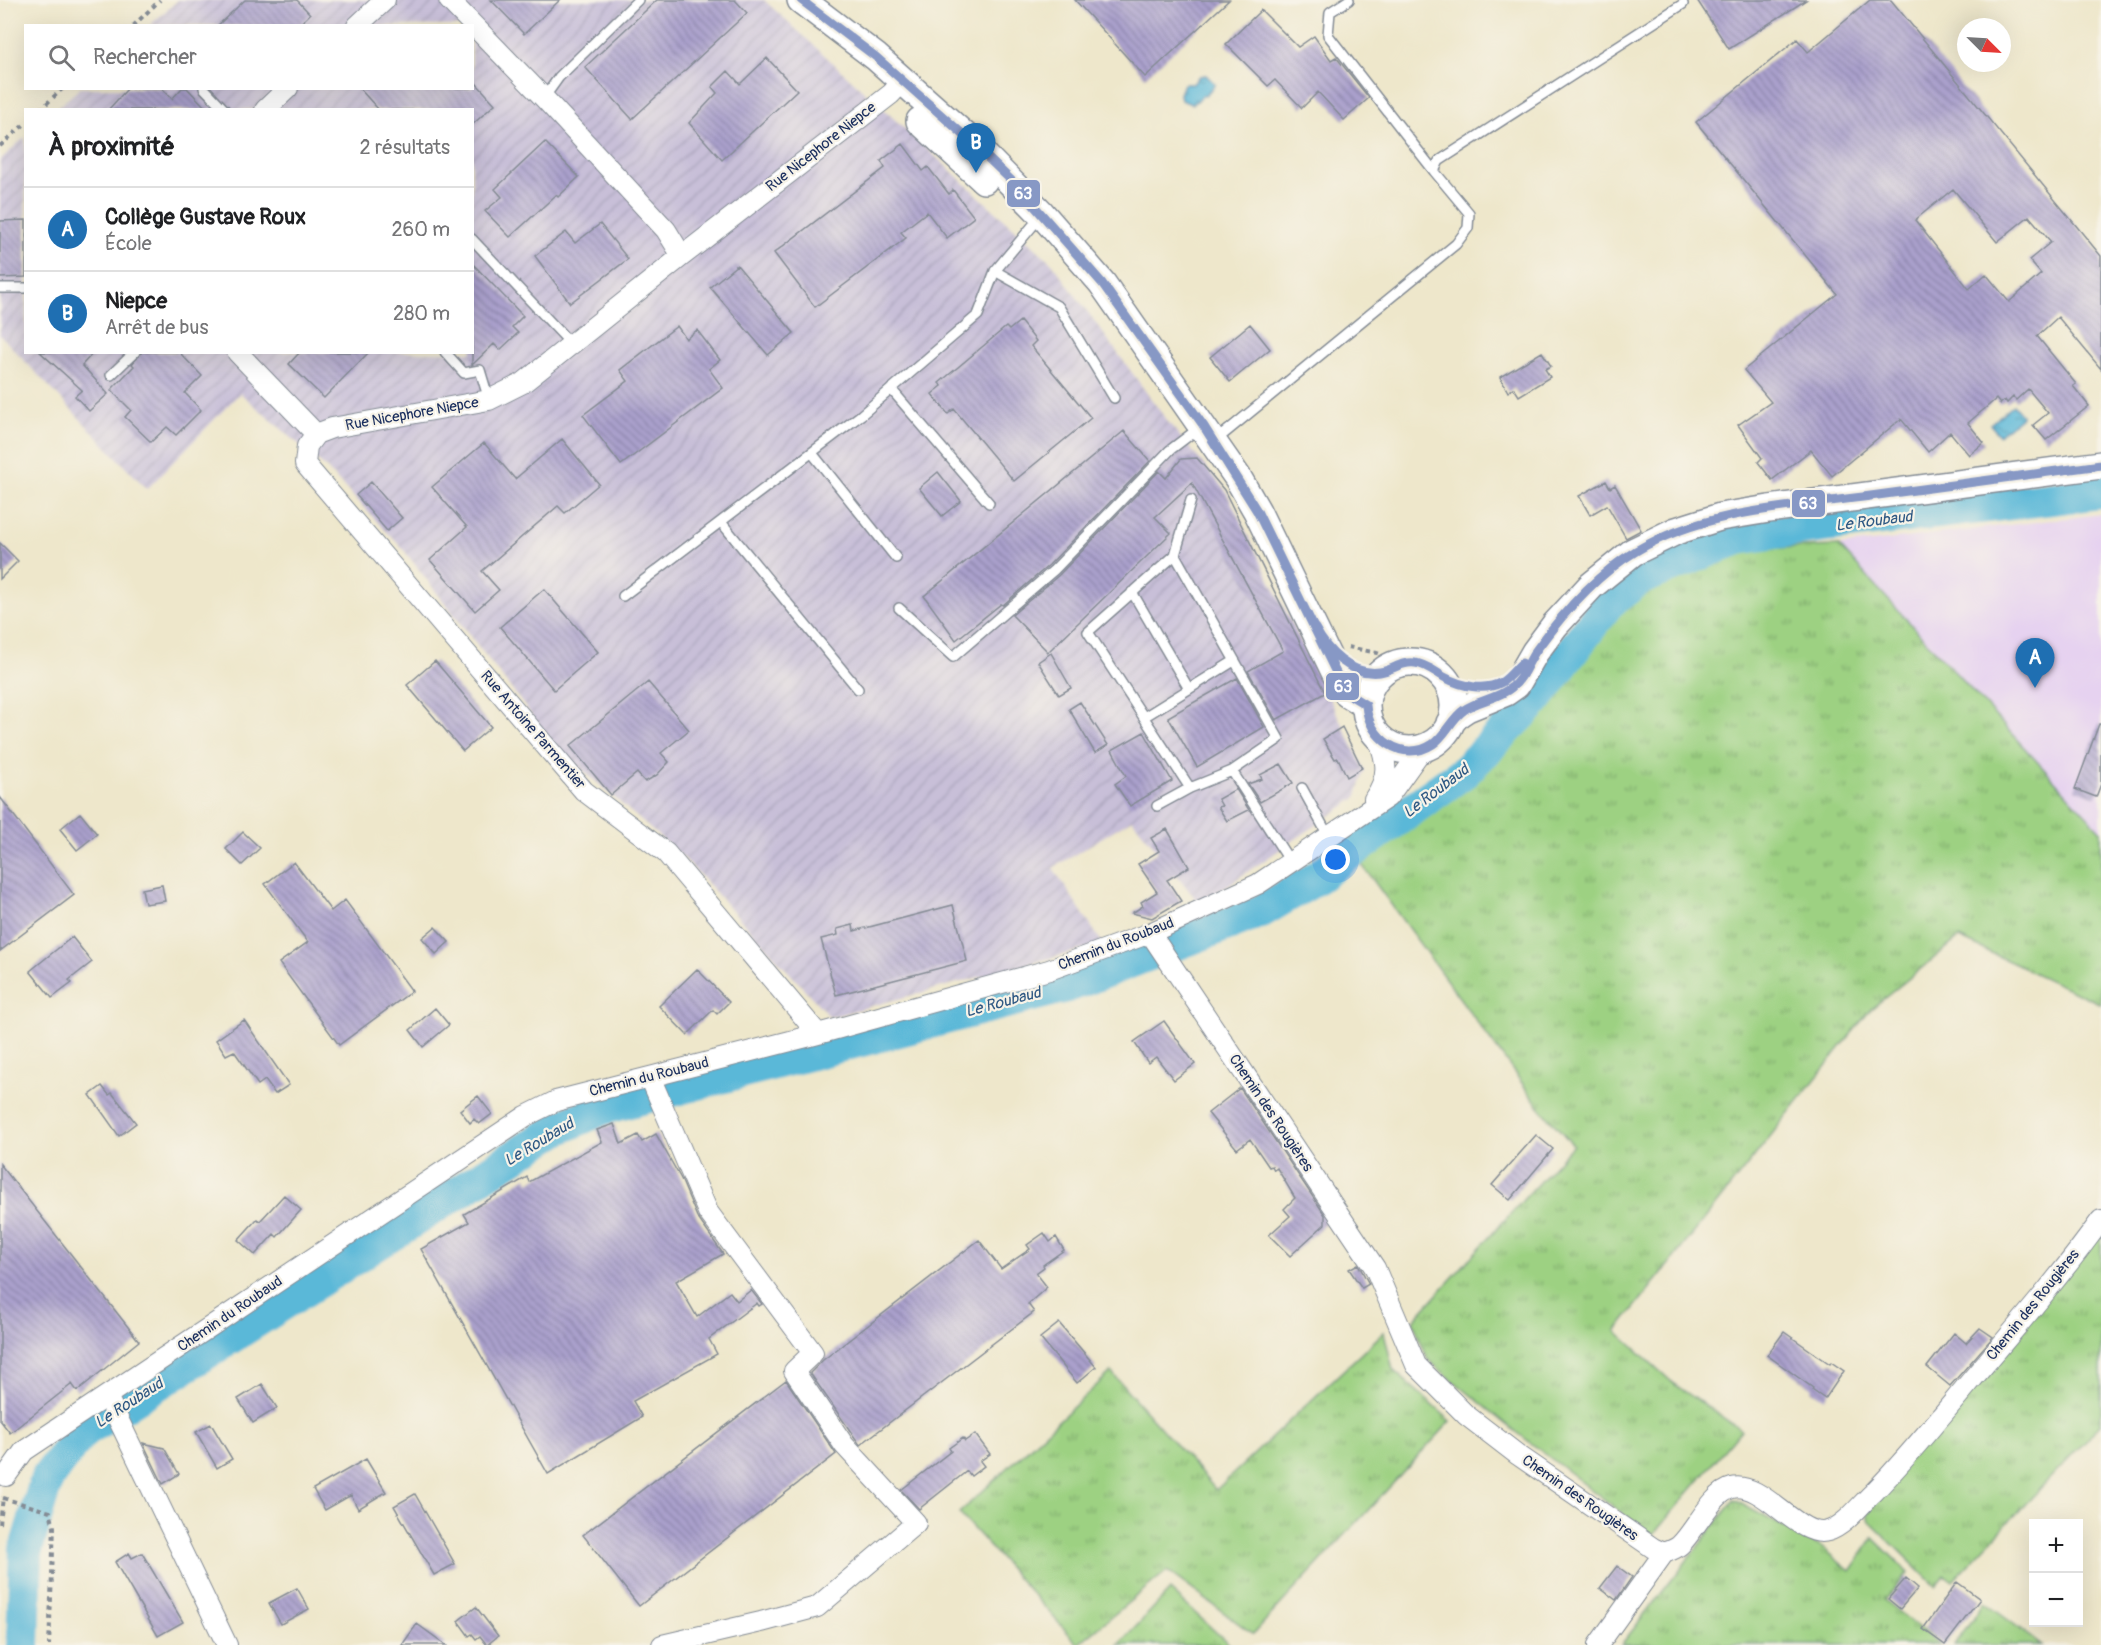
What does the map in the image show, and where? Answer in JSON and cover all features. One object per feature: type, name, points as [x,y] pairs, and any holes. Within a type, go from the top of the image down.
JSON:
[{"type":"street","points":[[359,24],[385,0]]},
{"type":"street","points":[[449,0],[472,24]]},
{"type":"street","points":[[801,0],[897,87],[976,173],[1035,223],[1073,249]]},
{"type":"street","points":[[474,26],[666,230],[682,256]]},
{"type":"street","points":[[897,87],[966,137],[1015,184],[1102,283],[1208,434],[1257,511],[1343,687],[1348,694],[1366,705]]},
{"type":"street","name":"Rue Nicephore Niepce","points":[[316,434],[332,428],[489,400],[524,383],[897,87]]},
{"type":"street","points":[[267,108],[286,90]]},
{"type":"street","points":[[239,354],[316,434]]},
{"type":"street","name":"Rue Antoine Parmentier","points":[[316,434],[307,446],[305,464],[584,791],[666,853],[818,1034]]},
{"type":"street","points":[[1393,667],[1378,676],[1370,688],[1366,714],[1370,726],[1388,745],[1400,750],[1413,751],[1439,740],[1450,723],[1467,708],[1506,692],[1516,685],[1535,652],[1555,625],[1591,586],[1633,552],[1676,531],[1720,517],[1769,509],[2101,465]]},
{"type":"street","points":[[1317,633],[1332,654],[1343,663],[1356,669],[1393,667],[1416,662],[1467,687],[1477,688],[1496,684],[1509,677],[1535,652]]},
{"type":"street","points":[[1441,675],[1454,700],[1450,723]]},
{"type":"street","name":"Chemin du Roubaud","points":[[1361,815],[1385,780],[1384,759],[1378,737]]},
{"type":"street","name":"Chemin du Roubaud","points":[[6,1476],[24,1451],[526,1116],[556,1101],[818,1034],[1049,970],[1153,937],[1258,884],[1361,815],[1388,796],[1423,748]]},
{"type":"street","name":"Chemin des Rougières","points":[[1153,937],[1375,1268],[1416,1365],[1466,1415],[1518,1455],[1653,1548],[1664,1553],[1679,1547],[1718,1496],[1731,1488],[1745,1489],[1762,1496],[1805,1527],[1819,1533],[1830,1531],[1846,1519],[1902,1464],[2019,1324],[2101,1220]]},
{"type":"street","points":[[650,1078],[708,1212],[813,1353],[794,1371],[844,1445],[916,1523],[817,1607],[662,1645]]},
{"type":"street","points":[[107,1396],[227,1645]]},
{"type":"street","points":[[1598,1645],[1664,1553]]},
{"type":"lane","points":[[544,98],[559,77],[638,0]]},
{"type":"lane","points":[[899,608],[953,657],[1054,570],[1170,450],[1208,434],[1456,244],[1468,228],[1469,213],[1328,35],[1330,12],[1349,0]]},
{"type":"lane","points":[[1434,171],[1439,161],[1683,4]]},
{"type":"lane","points":[[206,90],[223,108]]},
{"type":"lane","points":[[623,596],[812,453],[978,315],[995,271],[1035,223]]},
{"type":"lane","points":[[474,241],[573,346]]},
{"type":"lane","points":[[995,271],[1059,307],[1114,399]]},
{"type":"lane","points":[[0,288],[24,288]]},
{"type":"lane","points":[[111,375],[133,354]]},
{"type":"lane","points":[[447,354],[464,373],[480,370],[489,400]]},
{"type":"lane","points":[[891,389],[989,503]]},
{"type":"lane","points":[[812,453],[896,558]]},
{"type":"lane","points":[[1190,788],[1088,632],[1175,555],[1191,500]]},
{"type":"lane","points":[[721,522],[858,689]]},
{"type":"lane","points":[[1157,806],[1190,788],[1232,771],[1279,739],[1175,555]]},
{"type":"lane","points":[[1132,592],[1189,689]]},
{"type":"lane","points":[[1144,717],[1234,661]]},
{"type":"lane","points":[[1232,771],[1291,863]]},
{"type":"lane","points":[[1302,789],[1329,837]]},
{"type":"path","points":[[134,24],[160,0]]},
{"type":"path","points":[[42,108],[61,90]]},
{"type":"path","points":[[0,146],[24,125]]},
{"type":"path","points":[[1317,633],[1338,640],[1343,646],[1377,653],[1393,667]]},
{"type":"path","points":[[0,1524],[6,1476]]},
{"type":"path","points":[[3,1498],[50,1512],[54,1527],[49,1645]]},
{"type":"shaded area","points":[[178,0],[764,0],[1052,263],[1168,422],[1226,491],[1365,770],[1356,798],[1200,904],[1132,819],[1053,868],[1103,944],[830,1017],[684,858],[557,748],[403,549],[325,467],[240,393],[147,489],[0,335],[0,160],[24,138],[24,354],[474,354],[474,108],[57,108],[78,90],[474,90],[474,24],[151,24]]},
{"type":"shaded area","points":[[2101,514],[2101,831],[1839,546]]},
{"type":"green space","points":[[1839,546],[2101,831],[2101,1004],[1959,938],[1871,1009],[1616,1331],[1674,1384],[1741,1430],[1652,1536],[1510,1427],[1428,1360],[1413,1321],[1573,1145],[1541,1109],[1362,865],[1481,773],[1542,702],[1608,614],[1642,590],[1742,549]]},
{"type":"green space","points":[[2101,1227],[2101,1424],[1953,1581],[1945,1575],[1936,1587],[1868,1520],[1868,1508]]},
{"type":"green space","points":[[1384,1332],[1393,1370],[1451,1421],[1253,1634],[1167,1571],[1078,1644],[959,1513],[1111,1372],[1216,1490]]},
{"type":"green space","points":[[1734,1500],[1821,1547],[1850,1571],[1873,1538],[1909,1573],[1884,1600],[1940,1645],[1621,1645]]},
{"type":"green space","points":[[1170,1590],[1230,1645],[1119,1645]]},
{"type":"green space","points":[[1984,1602],[2042,1645],[1954,1645]]},
{"type":"water","points":[[1206,75],[1215,84],[1205,96],[1203,95],[1191,104],[1181,100],[1180,94],[1184,84],[1193,84],[1199,76]]},
{"type":"water","points":[[2013,405],[2022,416],[1999,435],[1990,424]]},
{"type":"building","points":[[245,0],[297,0],[310,14],[300,24],[219,24]]},
{"type":"building","points":[[491,0],[560,0],[524,34]]},
{"type":"building","points":[[657,0],[735,0],[747,13],[632,119],[585,67]]},
{"type":"building","points":[[1075,0],[1229,0],[1145,77]]},
{"type":"building","points":[[1697,0],[1806,0],[1729,49]]},
{"type":"building","points":[[1870,0],[1891,0],[2101,256],[2101,369],[2058,317],[2037,336],[2076,384],[2073,386],[2089,406],[2046,440],[2033,425],[2048,413],[2028,389],[2016,400],[2013,397],[2007,403],[2005,400],[2000,404],[1996,399],[1968,423],[1984,443],[1969,455],[1950,432],[1928,452],[1901,419],[1832,476],[1811,450],[1772,480],[1758,462],[1762,458],[1738,425],[1771,402],[1744,370],[1837,294],[1696,122],[1797,39],[1808,52]],"holes":[[[1953,189],[1997,242],[2029,216],[2051,242],[2029,260],[2041,274],[2009,302],[1986,274],[1969,289],[1915,220]]]},
{"type":"building","points":[[1261,10],[1298,47],[1314,36],[1331,60],[1336,57],[1369,98],[1344,120],[1318,92],[1302,108],[1275,80],[1268,86],[1226,44]]},
{"type":"building","points":[[767,58],[797,90],[722,160],[689,123],[717,93],[712,87],[728,71],[740,84]]},
{"type":"building","points":[[476,83],[495,104],[474,123],[474,108],[377,108],[361,90],[474,90]]},
{"type":"building","points":[[126,90],[164,90],[172,99],[180,90],[189,90],[206,108],[110,108]]},
{"type":"building","points":[[545,142],[579,177],[510,237],[485,211],[502,197],[495,189]]},
{"type":"building","points":[[903,144],[923,171],[928,167],[949,194],[953,190],[974,217],[947,238],[927,212],[901,232],[906,238],[815,307],[774,253],[885,168],[881,161]]},
{"type":"building","points":[[24,220],[24,277],[0,278],[0,221]]},
{"type":"building","points":[[600,224],[628,259],[570,303],[535,256],[566,232],[575,243]]},
{"type":"building","points":[[474,265],[523,316],[512,327],[518,333],[500,350],[494,344],[472,365]]},
{"type":"building","points":[[737,265],[794,333],[768,355],[710,287]]},
{"type":"building","points":[[1020,321],[1036,341],[1031,346],[1091,418],[1014,481],[954,409],[948,414],[932,394],[942,386],[939,383],[1006,327],[1009,330]]},
{"type":"building","points":[[1250,324],[1270,349],[1230,382],[1210,357]]},
{"type":"building","points":[[677,326],[686,339],[697,330],[720,360],[709,369],[723,388],[621,465],[583,415],[628,381],[620,370]]},
{"type":"building","points":[[1542,352],[1551,366],[1545,369],[1550,377],[1519,396],[1514,388],[1508,392],[1500,377]]},
{"type":"building","points":[[42,354],[92,354],[82,365],[108,394],[89,411],[75,396],[82,390]]},
{"type":"building","points":[[140,354],[181,354],[202,376],[185,393],[201,410],[176,435],[167,427],[151,442],[125,417],[131,410],[111,390],[134,366],[132,364]]},
{"type":"building","points":[[298,354],[367,354],[324,398],[289,364]]},
{"type":"building","points":[[1124,431],[1150,461],[1049,565],[1003,605],[1001,604],[956,640],[924,596]]},
{"type":"building","points":[[562,439],[599,484],[565,513],[558,506],[482,571],[499,590],[475,611],[430,560],[467,527],[432,487],[484,443],[515,479]]},
{"type":"building","points":[[1197,458],[1224,490],[1325,693],[1276,720],[1248,671],[1283,651],[1192,483],[1155,517],[1171,533],[1048,652],[1012,615],[1059,575],[1159,471],[1166,478],[1181,459]]},
{"type":"building","points":[[938,472],[961,501],[942,516],[919,488]]},
{"type":"building","points":[[1606,481],[1610,488],[1615,485],[1641,530],[1626,538],[1607,505],[1590,515],[1579,496]]},
{"type":"building","points":[[371,482],[402,518],[387,531],[356,495]]},
{"type":"building","points":[[0,543],[18,561],[0,579]]},
{"type":"building","points":[[544,589],[598,652],[554,690],[500,627]]},
{"type":"building","points":[[1051,653],[1071,688],[1059,695],[1038,662]]},
{"type":"building","points":[[435,661],[491,727],[463,751],[407,685]]},
{"type":"building","points":[[1237,678],[1264,727],[1197,767],[1168,717]]},
{"type":"building","points":[[648,682],[689,730],[661,753],[669,762],[657,775],[645,782],[637,773],[611,795],[570,746]]},
{"type":"building","points":[[1080,702],[1108,745],[1095,753],[1069,709]]},
{"type":"building","points":[[2099,724],[2101,724],[2101,784],[2096,797],[2075,789]]},
{"type":"building","points":[[1342,727],[1362,768],[1347,777],[1338,758],[1335,759],[1323,739]]},
{"type":"building","points":[[1144,732],[1172,781],[1130,806],[1115,784],[1126,776],[1112,750]]},
{"type":"building","points":[[1281,764],[1293,783],[1260,802],[1248,784],[1262,779],[1260,775]]},
{"type":"building","points":[[1236,789],[1249,810],[1227,821],[1218,807],[1222,806],[1218,799]]},
{"type":"building","points":[[0,797],[74,895],[0,951]]},
{"type":"building","points":[[80,813],[97,834],[77,850],[60,829]]},
{"type":"building","points":[[1167,829],[1189,867],[1167,880],[1181,901],[1152,918],[1132,913],[1143,906],[1141,902],[1157,892],[1138,864],[1159,851],[1151,838]]},
{"type":"building","points":[[243,832],[260,848],[242,865],[226,849]]},
{"type":"building","points":[[294,862],[331,911],[345,900],[412,991],[339,1045],[279,963],[308,942],[265,884]]},
{"type":"building","points":[[162,885],[165,901],[145,904],[142,889]]},
{"type":"building","points":[[953,905],[967,961],[836,995],[821,939],[838,935],[837,929],[853,925],[854,931]]},
{"type":"building","points":[[435,927],[449,942],[436,954],[422,938]]},
{"type":"building","points":[[72,937],[92,962],[69,980],[72,983],[52,998],[30,971]]},
{"type":"building","points":[[697,969],[729,1002],[717,1014],[713,1010],[687,1035],[659,1006]]},
{"type":"building","points":[[435,1008],[449,1025],[423,1047],[410,1030]]},
{"type":"building","points":[[244,1020],[289,1085],[275,1094],[265,1080],[258,1085],[234,1051],[226,1055],[216,1040]]},
{"type":"building","points":[[1164,1021],[1195,1064],[1174,1080],[1156,1057],[1148,1063],[1134,1042]]},
{"type":"building","points":[[102,1086],[109,1095],[112,1093],[136,1123],[119,1136],[90,1095]]},
{"type":"building","points":[[1240,1088],[1325,1215],[1325,1224],[1290,1256],[1269,1235],[1290,1216],[1284,1209],[1295,1198],[1277,1168],[1274,1170],[1272,1166],[1269,1167],[1250,1139],[1237,1149],[1208,1113]]},
{"type":"building","points":[[478,1096],[492,1114],[479,1124],[474,1119],[470,1123],[460,1110]]},
{"type":"building","points":[[614,1124],[621,1144],[638,1135],[642,1142],[656,1134],[681,1179],[697,1217],[723,1254],[676,1281],[697,1317],[730,1292],[737,1301],[751,1290],[762,1304],[759,1306],[757,1303],[709,1339],[717,1354],[633,1401],[642,1417],[548,1474],[421,1249],[469,1222],[464,1214],[527,1177],[529,1182],[602,1142],[597,1130]]},
{"type":"building","points":[[1536,1135],[1553,1149],[1510,1200],[1492,1185]]},
{"type":"building","points":[[0,1164],[139,1341],[77,1391],[72,1384],[10,1433],[0,1420]]},
{"type":"building","points":[[284,1195],[301,1210],[277,1237],[274,1234],[255,1255],[238,1240],[257,1219],[260,1221]]},
{"type":"building","points":[[1044,1233],[1050,1242],[1056,1237],[1064,1250],[1036,1273],[1047,1287],[1028,1304],[1034,1312],[860,1445],[810,1373],[823,1360],[979,1240],[1001,1269],[1030,1249],[1027,1245]]},
{"type":"building","points":[[1358,1264],[1369,1284],[1362,1288],[1349,1269]]},
{"type":"building","points":[[1059,1323],[1096,1367],[1077,1383],[1040,1338]]},
{"type":"building","points":[[1980,1328],[1993,1337],[1950,1386],[1927,1367],[1954,1333],[1966,1343]]},
{"type":"building","points":[[1784,1332],[1844,1371],[1825,1399],[1767,1355]]},
{"type":"building","points":[[786,1380],[836,1454],[639,1606],[583,1535]]},
{"type":"building","points":[[262,1384],[277,1408],[253,1423],[238,1399]]},
{"type":"building","points":[[211,1424],[232,1459],[217,1468],[196,1432]]},
{"type":"building","points":[[975,1434],[990,1454],[980,1461],[984,1466],[971,1476],[967,1471],[919,1509],[901,1490],[951,1451],[949,1448],[963,1438],[965,1441]]},
{"type":"building","points":[[143,1443],[164,1448],[179,1474],[163,1484]]},
{"type":"building","points":[[366,1459],[386,1492],[358,1509],[351,1495],[325,1510],[313,1489]]},
{"type":"building","points":[[415,1494],[455,1564],[434,1575],[394,1506]]},
{"type":"building","points":[[129,1553],[132,1558],[142,1553],[183,1622],[158,1636],[115,1562]]},
{"type":"building","points":[[1617,1566],[1632,1577],[1616,1600],[1600,1588]]},
{"type":"building","points":[[1906,1578],[1918,1588],[1900,1609],[1888,1599]]},
{"type":"building","points":[[1957,1582],[1980,1599],[1945,1645],[1923,1629]]},
{"type":"building","points":[[297,1588],[309,1609],[281,1624],[269,1603]]},
{"type":"building","points":[[476,1607],[498,1636],[487,1645],[480,1636],[476,1639],[472,1634],[469,1636],[458,1621]]},
{"type":"building","points":[[417,1624],[446,1645],[402,1645]]},
{"type":"waterway","name":"Le Roubaud","points":[[23,1645],[26,1549],[47,1478],[82,1432],[557,1129],[603,1108],[1070,985],[1261,911],[1310,882],[1464,772],[1534,702],[1608,603],[1639,579],[1739,538],[2101,492]]},
{"type":"transit line","name":"63","points":[[801,0],[876,57],[966,137],[1015,184],[1102,283],[1203,425],[1257,511],[1343,687],[1348,694],[1366,705],[1368,717],[1380,737],[1399,749],[1410,751],[1433,744],[1464,710],[1512,687],[1520,679],[1547,635],[1594,583],[1636,551],[1689,527],[1775,508],[2101,465]]},
{"type":"transit line","name":"63","points":[[1315,628],[1326,645],[1341,660],[1349,666],[1369,672],[1380,672],[1406,663],[1415,663],[1458,683],[1473,687],[1488,687],[1508,678],[1522,663]]},
{"type":"place","name":"Niepce","points":[[976,173]]},
{"type":"place","name":"Collège Gustave Roux","points":[[2035,688]]}]
